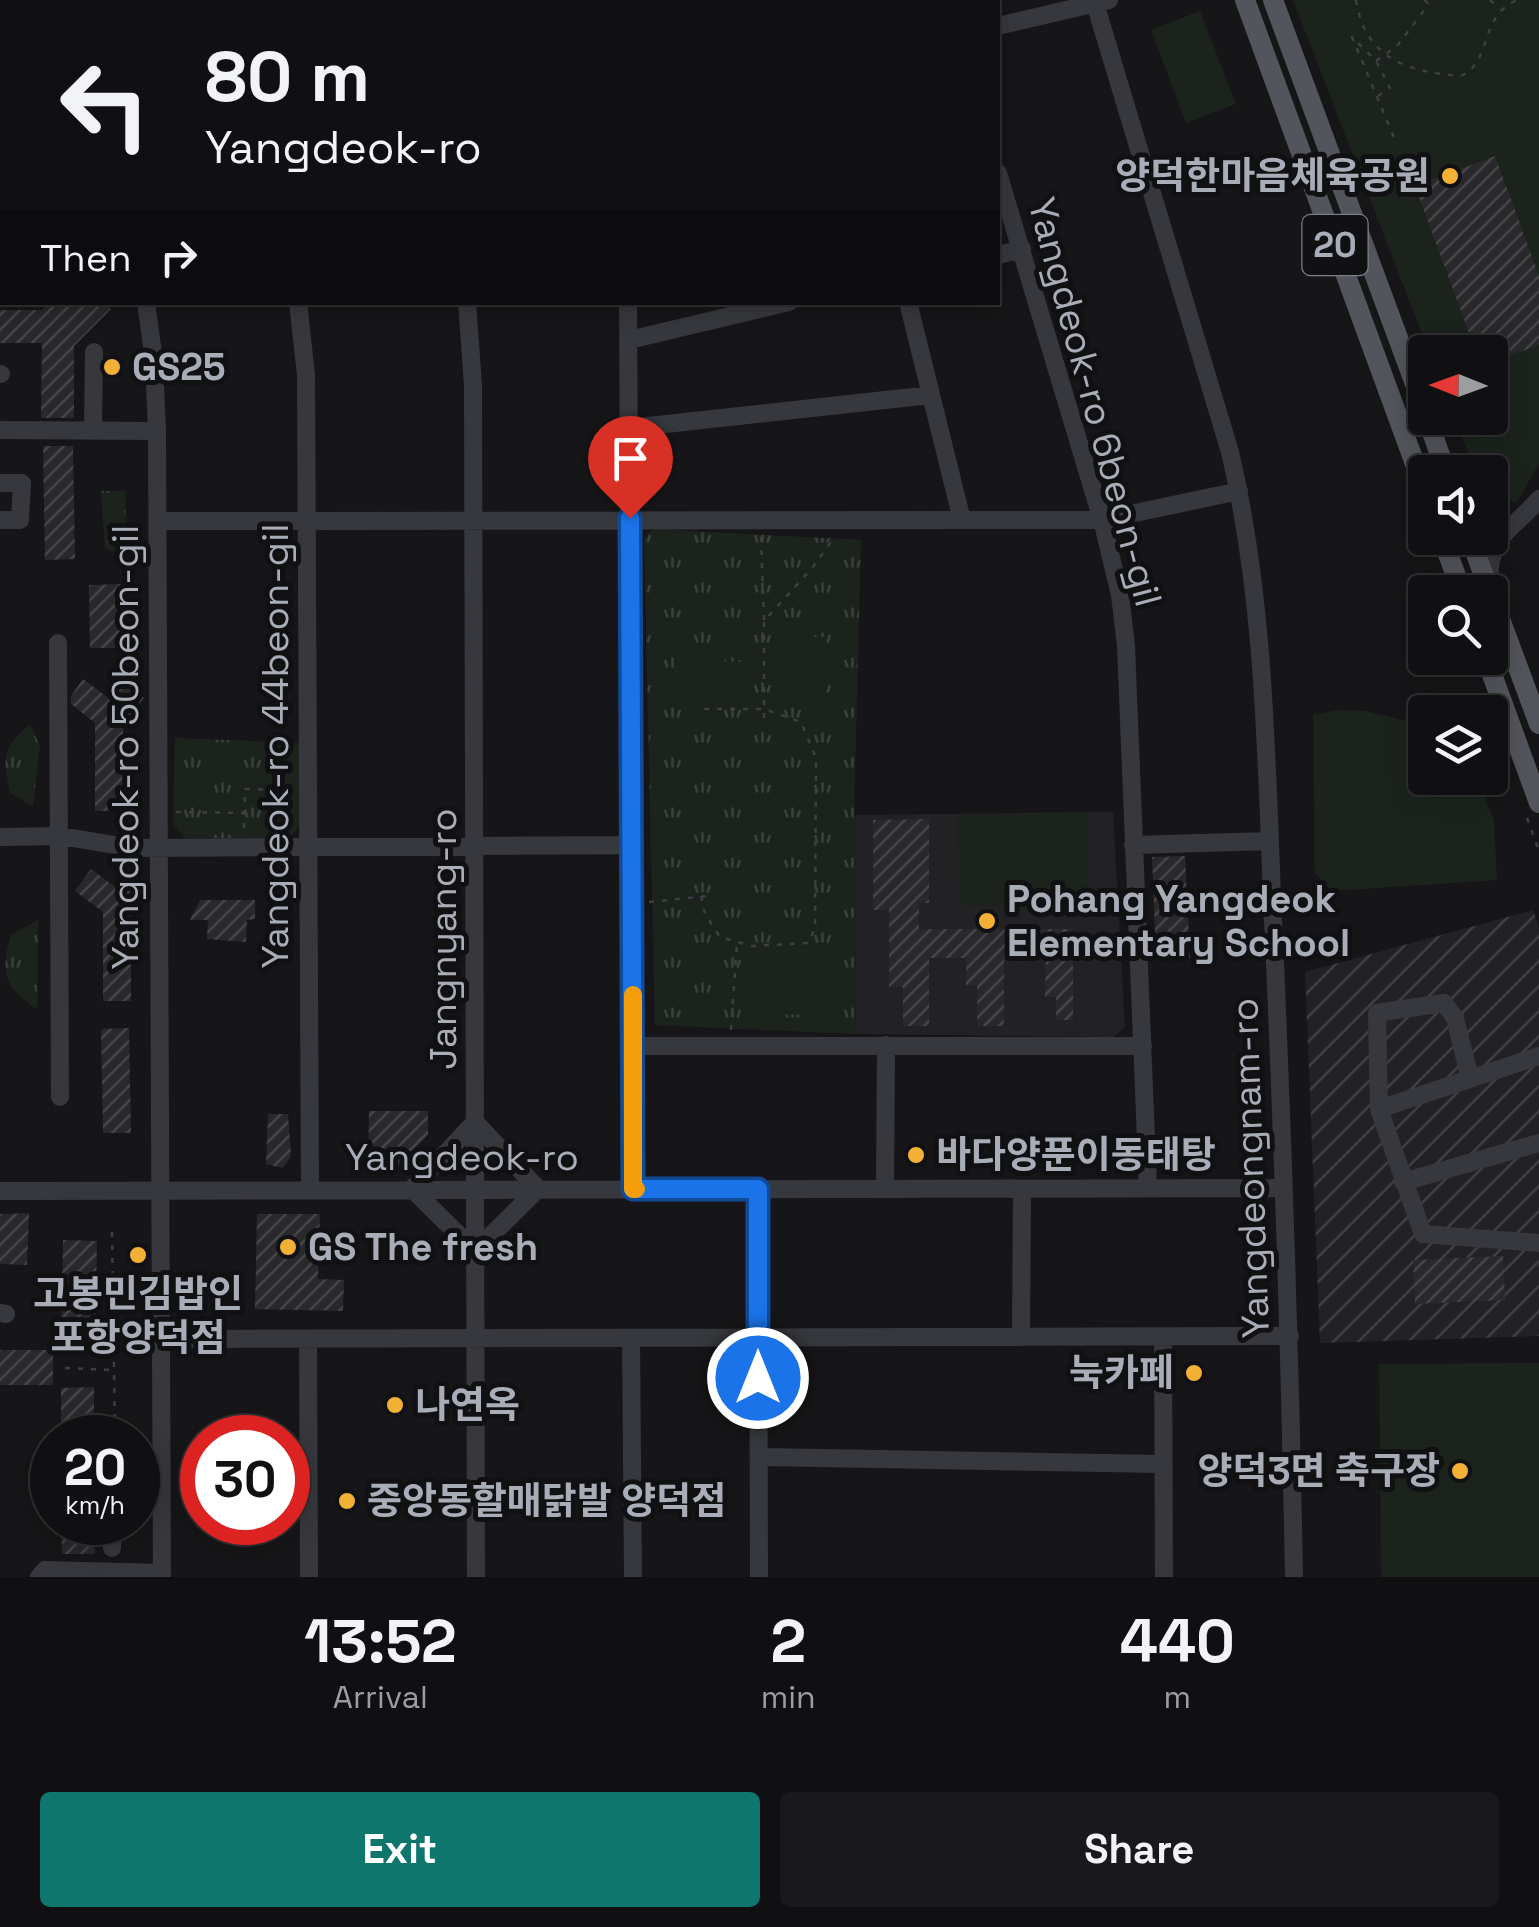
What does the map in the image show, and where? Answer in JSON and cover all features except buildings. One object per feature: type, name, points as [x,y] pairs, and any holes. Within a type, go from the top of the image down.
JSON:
[{"type":"main road","name":"20","points":[[1245,0],[1412,455]]},
{"type":"main road","name":"20","points":[[1272,0],[1408,366]]},
{"type":"main road","points":[[1508,639],[1539,724]]},
{"type":"main road","points":[[1492,675],[1539,803]]},
{"type":"street","points":[[1000,26],[1100,2]]},
{"type":"street","name":"Yangdeongnam-ro","points":[[1100,2],[1205,361],[1239,490],[1252,558],[1261,642],[1270,841],[1290,1336],[1294,1577]]},
{"type":"street","name":"Yangdeok-ro 6beon-gil","points":[[1000,179],[1102,520],[1124,618],[1148,1188]]},
{"type":"street","points":[[1000,255],[1022,250]]},
{"type":"street","name":"Yangdeok-ro 50beon-gil","points":[[146,305],[157,431],[162,1575]]},
{"type":"street","name":"Yangdeok-ro 44beon-gil","points":[[298,305],[306,351],[310,1190]]},
{"type":"street","name":"Jangnyang-ro","points":[[467,305],[474,385],[476,1577]]},
{"type":"street","points":[[628,305],[633,1189]]},
{"type":"street","points":[[630,340],[776,305]]},
{"type":"street","points":[[909,305],[962,520]]},
{"type":"street","points":[[93,430],[94,352]]},
{"type":"street","points":[[630,428],[931,395]]},
{"type":"street","points":[[0,430],[157,431]]},
{"type":"street","points":[[0,483],[22,483],[20,520],[0,520]]},
{"type":"street","points":[[157,521],[1102,520],[1239,490]]},
{"type":"street","points":[[1490,575],[1491,553],[1502,532],[1539,499]]},
{"type":"street","points":[[1508,519],[1517,518]]},
{"type":"street","points":[[58,644],[60,1097]]},
{"type":"street","points":[[0,837],[61,836],[132,848],[631,845]]},
{"type":"street","points":[[1133,846],[1270,841]]},
{"type":"street","points":[[1470,1078],[1455,1018],[1444,1002],[1377,1012],[1379,1109],[1423,1234],[1539,1243]]},
{"type":"street","points":[[885,1189],[886,1045]]},
{"type":"street","points":[[633,1046],[1143,1046]]},
{"type":"street","points":[[1379,1109],[1539,1056]]},
{"type":"street","points":[[475,1122],[538,1189],[475,1251],[412,1189],[475,1122]]},
{"type":"street","points":[[1403,1182],[1539,1143]]},
{"type":"street","name":"Yangdeok-ro","points":[[0,1192],[1284,1188]]},
{"type":"street","points":[[758,1189],[759,1577]]},
{"type":"street","points":[[1021,1338],[1022,1189]]},
{"type":"street","points":[[161,1339],[1290,1336]]},
{"type":"street","points":[[1163,1337],[1164,1577]]},
{"type":"street","points":[[631,1338],[632,1577]]},
{"type":"street","points":[[308,1340],[310,1577]]},
{"type":"street","points":[[759,1457],[1163,1464]]},
{"type":"street","points":[[39,1577],[45,1570],[162,1575]]},
{"type":"path","points":[[1356,0],[1369,36],[1385,56],[1430,73],[1461,76],[1477,63],[1490,23],[1517,0]]},
{"type":"path","points":[[1424,0],[1429,4]]},
{"type":"path","points":[[1376,62],[1397,46],[1436,0]]},
{"type":"path","points":[[1490,0],[1502,10]]},
{"type":"path","points":[[1378,96],[1390,88],[1376,62],[1352,37],[1394,140]]},
{"type":"path","points":[[760,519],[764,720]]},
{"type":"path","points":[[764,621],[812,567],[846,520]]},
{"type":"path","points":[[701,709],[764,709],[800,722],[816,758],[815,930],[808,942],[752,946],[720,937],[705,914],[701,896]]},
{"type":"path","points":[[244,849],[245,789],[309,790]]},
{"type":"path","points":[[156,812],[244,813]]},
{"type":"path","points":[[632,904],[707,896]]},
{"type":"path","points":[[730,1044],[737,942]]},
{"type":"path","points":[[112,1232],[115,1415]]},
{"type":"path","points":[[65,1368],[114,1370]]},
{"type":"shaded area","name":"Pohang Yangdeok Elementary School","points":[[1113,812],[1125,1027],[1114,1037],[856,1034],[854,815]]},
{"type":"shaded area","points":[[1533,910],[1539,928],[1539,1336],[1320,1343],[1305,972]]},
{"type":"green space","name":"양덕한마음체육공원","points":[[1293,0],[1539,0],[1539,463],[1516,504],[1508,499],[1508,455],[1469,455],[1461,435],[1508,435],[1508,335],[1422,335]]},
{"type":"green space","points":[[1200,11],[1236,104],[1186,123],[1151,30]]},
{"type":"green space","points":[[101,491],[125,491],[126,546],[115,551],[105,549]]},
{"type":"green space","points":[[653,529],[861,540],[854,815],[856,1034],[655,1025],[644,539]]},
{"type":"green space","points":[[781,636],[824,637],[824,703],[780,703]]},
{"type":"green space","points":[[677,660],[750,662],[749,703],[676,701]]},
{"type":"green space","points":[[1338,710],[1365,711],[1408,721],[1408,795],[1484,795],[1494,820],[1497,880],[1332,891],[1315,873],[1313,715]]},
{"type":"green space","points":[[30,725],[40,746],[33,806],[10,793],[6,771],[9,747]]},
{"type":"green space","points":[[175,738],[300,743],[300,826],[289,838],[186,838],[173,825]]},
{"type":"green space","points":[[1087,813],[1088,905],[959,906],[958,815]]},
{"type":"green space","points":[[38,920],[37,1009],[11,986],[6,960],[11,935]]},
{"type":"green space","points":[[743,955],[844,957],[843,1015],[742,1014]]},
{"type":"green space","name":"양덕3면 축구장","points":[[1539,1363],[1539,1577],[1381,1577],[1379,1364]]},
{"type":"slow traffic","points":[[633,995],[636,1189]]},
{"type":"place","name":"양덕한마음체육공원","points":[[1450,176]]},
{"type":"place","name":"GS25","points":[[112,367]]},
{"type":"place","name":"Pohang Yangdeok Elementary School","points":[[987,921]]},
{"type":"place","name":"바다양푼이동태탕","points":[[916,1155]]},
{"type":"place","name":"GS The fresh","points":[[288,1247]]},
{"type":"place","name":"고봉민김밥인 포항양덕점","points":[[138,1255]]},
{"type":"place","name":"눅카페","points":[[1194,1373]]},
{"type":"place","name":"나연옥","points":[[395,1405]]},
{"type":"place","name":"양덕3면 축구장","points":[[1460,1471]]},
{"type":"place","name":"중앙동할매닭발 양덕점","points":[[347,1501]]},
{"type":"route","points":[[630,518],[633,1189],[758,1189],[758,1378]]}]
